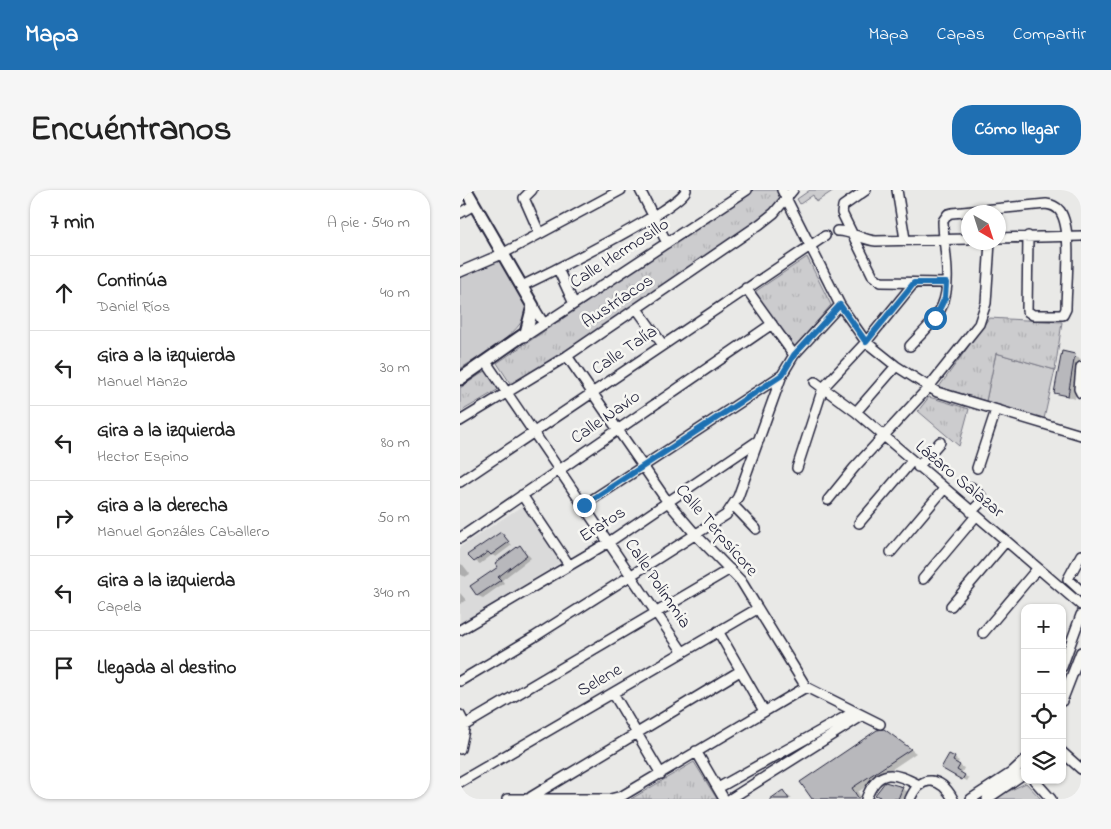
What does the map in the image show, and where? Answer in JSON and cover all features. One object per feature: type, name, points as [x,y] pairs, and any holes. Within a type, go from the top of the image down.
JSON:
[{"type":"main road","points":[[460,379],[526,333],[533,306],[466,190]]},
{"type":"street","points":[[532,190],[524,198],[539,232]]},
{"type":"street","points":[[460,272],[502,254],[539,232],[621,190]]},
{"type":"street","points":[[640,190],[667,243]]},
{"type":"street","points":[[522,286],[558,269],[680,200],[686,190]]},
{"type":"street","name":"Calle Hermosillo","points":[[511,345],[667,243],[735,193],[747,190]]},
{"type":"street","points":[[793,190],[783,194],[808,246],[840,305],[866,342],[928,388],[1081,435]]},
{"type":"street","points":[[866,190],[842,209],[853,236],[877,280],[946,283]]},
{"type":"street","points":[[898,190],[905,239]]},
{"type":"street","name":"Austríacos","points":[[460,421],[567,356],[760,224],[774,212],[783,194]]},
{"type":"street","points":[[910,346],[935,318],[941,308],[946,283],[946,239],[943,221],[948,214],[1046,204],[1054,205],[1059,210],[1067,235],[1066,309],[1063,315],[1033,315],[1027,311],[1028,236]]},
{"type":"street","points":[[460,213],[474,205]]},
{"type":"street","points":[[837,231],[847,232],[853,236],[876,241],[961,239]]},
{"type":"street","name":"Calle Talía","points":[[460,482],[808,246],[826,236]]},
{"type":"street","points":[[1006,237],[1081,236]]},
{"type":"street","points":[[828,500],[882,437],[928,388],[983,318],[989,250]]},
{"type":"street","points":[[558,269],[574,304]]},
{"type":"street","points":[[797,468],[823,388],[866,342],[914,283]]},
{"type":"street","points":[[746,288],[794,355]]},
{"type":"street","points":[[460,681],[716,523],[734,506],[782,375],[794,355],[840,305]]},
{"type":"street","points":[[533,306],[544,324]]},
{"type":"street","points":[[637,309],[663,346]]},
{"type":"street","name":"Calle Navío","points":[[460,538],[772,324]]},
{"type":"street","name":"Calle Terpsícore","points":[[567,356],[667,501],[696,535],[730,569],[748,592],[806,687]]},
{"type":"street","name":"Calle Polimmia","points":[[486,362],[532,433],[560,470],[682,651]]},
{"type":"street","points":[[856,412],[896,366]]},
{"type":"street","points":[[1081,367],[1079,389],[1081,393]]},
{"type":"street","points":[[584,505],[782,375]]},
{"type":"street","name":"Lázaro Salazar","points":[[815,382],[856,412],[882,437],[1081,606]]},
{"type":"street","points":[[977,468],[996,410]]},
{"type":"street","name":"Eratos","points":[[460,630],[609,542],[759,440]]},
{"type":"street","points":[[859,524],[915,464],[940,442]]},
{"type":"street","points":[[923,579],[981,502],[981,496],[970,487]]},
{"type":"street","points":[[891,552],[944,489]]},
{"type":"street","points":[[522,495],[569,565]]},
{"type":"street","points":[[734,506],[756,529]]},
{"type":"street","points":[[951,606],[1006,541]]},
{"type":"street","points":[[1081,555],[1068,580],[1081,591]]},
{"type":"street","points":[[463,727],[730,569]]},
{"type":"street","points":[[983,633],[1037,569]]},
{"type":"street","name":"Selene","points":[[460,782],[757,609]]},
{"type":"street","points":[[1066,658],[1079,630],[1081,614]]},
{"type":"street","points":[[718,632],[764,711]]},
{"type":"street","points":[[1065,694],[1081,652]]},
{"type":"street","points":[[530,798],[636,732],[740,671]]},
{"type":"street","points":[[507,799],[610,798],[629,794],[696,751],[806,687],[880,724]]},
{"type":"street","points":[[613,693],[661,774]]},
{"type":"street","points":[[718,788],[858,714]]},
{"type":"street","points":[[730,799],[858,714]]},
{"type":"street","points":[[460,715],[463,727],[460,749]]},
{"type":"street","points":[[696,751],[724,799]]},
{"type":"street","points":[[1066,756],[1081,769]]},
{"type":"street","points":[[971,799],[1021,769]]},
{"type":"street","points":[[987,799],[1021,770]]},
{"type":"street","points":[[866,799],[873,783],[882,776],[891,774],[919,785],[933,781],[941,783],[953,799]]},
{"type":"street","points":[[1038,784],[1051,799]]},
{"type":"street","points":[[910,799],[919,785]]},
{"type":"shaded area","points":[[522,506],[561,562],[460,625],[460,547]]},
{"type":"green space","points":[[753,190],[778,190],[781,197],[760,221],[512,386],[497,363]]},
{"type":"green space","points":[[810,190],[834,190],[816,202],[813,195],[800,204],[797,199]]},
{"type":"green space","points":[[807,257],[831,305],[794,348],[791,347],[755,294],[756,291]]},
{"type":"green space","points":[[498,258],[520,292],[525,304],[525,314],[512,333],[502,342],[460,369],[460,277]]},
{"type":"green space","points":[[989,318],[1062,322],[1055,370],[996,353],[986,401],[939,387]]},
{"type":"green space","points":[[996,353],[1055,370],[1044,419],[986,401]]},
{"type":"green space","points":[[487,370],[499,389],[460,412],[460,388]]},
{"type":"green space","points":[[929,397],[969,409],[959,446],[918,411]]},
{"type":"green space","points":[[694,762],[717,799],[631,799]]},
{"type":"green space","points":[[1027,784],[1041,799],[985,799],[1006,786],[1009,791]]},
{"type":"building","points":[[1062,351],[1075,354],[1068,396],[1054,393]]},
{"type":"building","points":[[501,532],[509,542],[491,555],[488,552],[474,562],[467,555]]},
{"type":"building","points":[[520,545],[527,555],[498,577],[501,580],[477,596],[470,586],[498,567],[495,563]]},
{"type":"building","points":[[884,729],[911,749],[852,788],[859,799],[812,799],[800,782],[877,730]]},
{"type":"building","points":[[949,754],[955,757],[953,761],[960,765],[957,770],[965,775],[962,780],[941,768]]},
{"type":"building","points":[[885,782],[903,787],[898,799],[879,799],[880,797],[875,795]]},
{"type":"building","points":[[783,790],[789,799],[770,799]]},
{"type":"route","points":[[584,505],[782,375],[794,355],[840,305],[866,342],[914,283],[946,283],[945,298],[935,318]]}]
